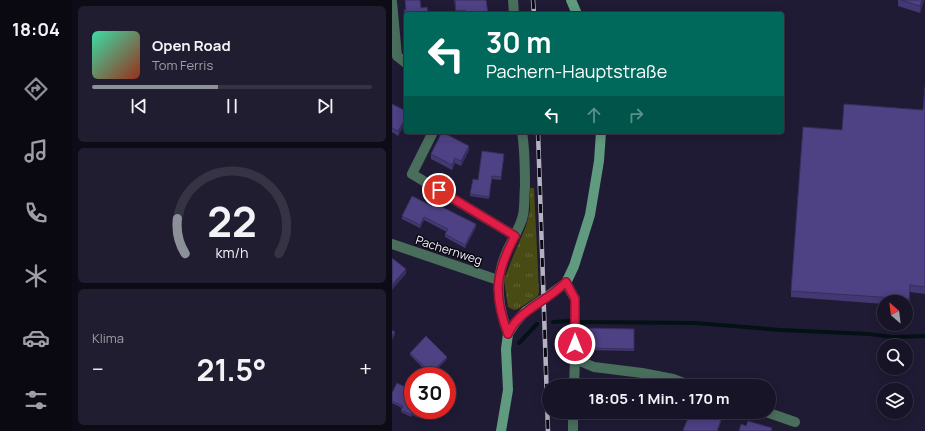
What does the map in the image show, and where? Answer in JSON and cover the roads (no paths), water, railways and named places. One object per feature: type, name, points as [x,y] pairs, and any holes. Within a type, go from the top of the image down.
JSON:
[{"type":"main road","points":[[571,0],[576,12]]},
{"type":"main road","points":[[501,431],[508,390],[506,349],[508,334],[510,329],[525,312],[566,282],[574,266],[590,215],[599,161],[601,134]]},
{"type":"street","points":[[513,0],[514,12]]},
{"type":"street","points":[[392,2],[398,56],[404,61]]},
{"type":"street","points":[[432,134],[412,174],[515,236]]},
{"type":"street","points":[[508,334],[499,301],[498,280],[506,252],[515,236],[523,216],[525,179],[522,134]]},
{"type":"street","name":"Pachernweg","points":[[392,244],[498,280]]},
{"type":"street","points":[[566,282],[575,299],[574,379]]},
{"type":"street","points":[[575,360],[594,367],[642,373],[673,379]]},
{"type":"street","points":[[776,415],[795,422]]},
{"type":"street","points":[[573,419],[573,431]]},
{"type":"waterway","points":[[553,322],[569,321]]},
{"type":"waterway","points":[[579,322],[695,323],[781,330],[869,334],[892,337],[925,336]]},
{"type":"waterway","points":[[519,343],[537,324]]},
{"type":"railway","points":[[533,0],[534,12]]},
{"type":"railway","points":[[538,134],[548,431]]}]
